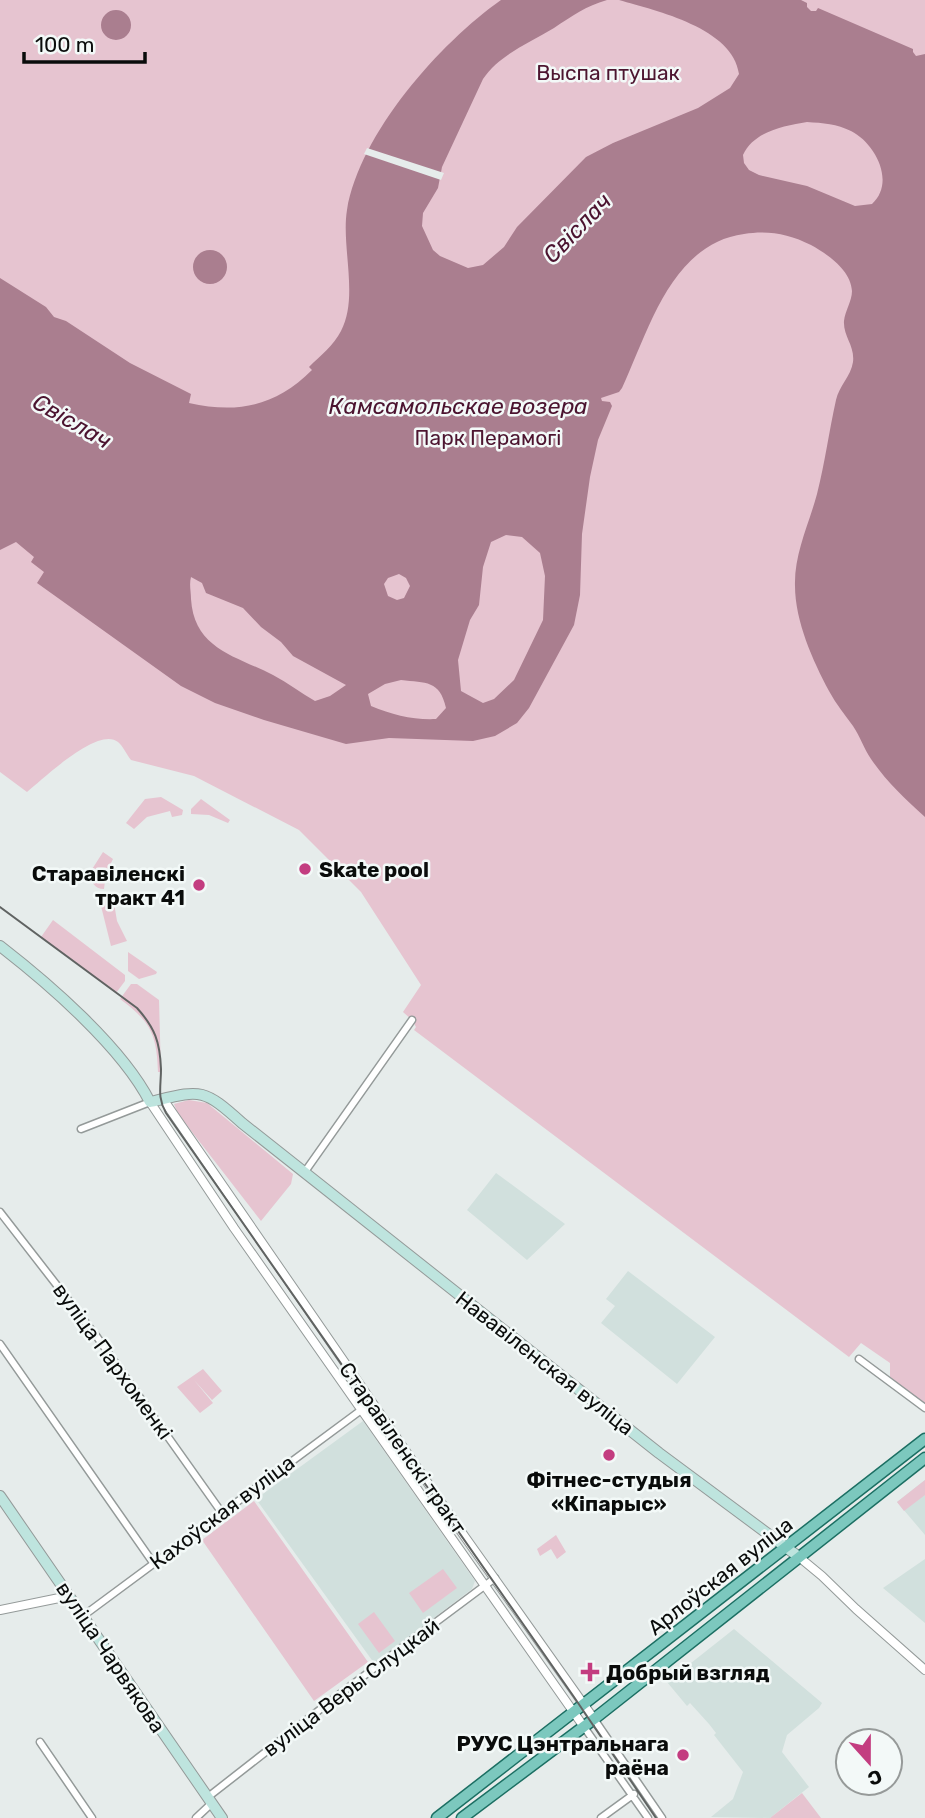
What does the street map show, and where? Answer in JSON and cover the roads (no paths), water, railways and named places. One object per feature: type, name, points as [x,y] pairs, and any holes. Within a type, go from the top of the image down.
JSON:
[{"type":"main road","name":"Старавіленскі тракт","points":[[0,946],[63,1000],[117,1055],[140,1083],[150,1102]]},
{"type":"main road","name":"Старавіленскі тракт","points":[[140,1083],[163,1099]]},
{"type":"main road","name":"Нававіленская вуліца","points":[[150,1102],[189,1093],[209,1096],[638,1437],[799,1558]]},
{"type":"main road","name":"Арлоўская вуліца","points":[[438,1818],[925,1439]]},
{"type":"main road","name":"Арлоўская вуліца","points":[[462,1818],[584,1727],[925,1458]]},
{"type":"main road","name":"вуліца Чарвякова","points":[[0,1496],[222,1818]]},
{"type":"main road","points":[[632,1669],[629,1678],[635,1683],[641,1682]]},
{"type":"street","points":[[304,1172],[412,1020]]},
{"type":"street","name":"Старавіленскі тракт","points":[[163,1099],[662,1818]]},
{"type":"street","points":[[81,1129],[150,1102]]},
{"type":"street","name":"Старавіленскі тракт","points":[[150,1102],[234,1228],[648,1818]]},
{"type":"street","name":"вуліца Пархоменкі","points":[[0,1212],[96,1335],[222,1513]]},
{"type":"street","points":[[0,1345],[154,1564]]},
{"type":"street","points":[[859,1359],[925,1408]]},
{"type":"street","name":"Кахоўская вуліца","points":[[83,1615],[372,1402]]},
{"type":"street","name":"Нававіленская вуліца","points":[[799,1558],[814,1568],[925,1670]]},
{"type":"street","name":"вуліца Веры Слуцкай","points":[[196,1818],[210,1800],[345,1690],[495,1578]]},
{"type":"street","points":[[0,1610],[69,1596]]},
{"type":"street","points":[[40,1742],[92,1818]]},
{"type":"street","points":[[601,1818],[641,1789]]},
{"type":"water","name":"Камсамольскае возера","points":[[501,0],[607,0],[579,12],[515,50],[483,79],[442,167],[438,188],[423,213],[422,226],[433,250],[440,256],[468,268],[483,265],[504,247],[517,227],[586,157],[698,108],[730,88],[739,74],[734,58],[708,33],[672,16],[619,0],[801,0],[807,3],[811,11],[818,8],[913,49],[916,56],[925,54],[925,817],[889,782],[869,755],[823,679],[811,654],[798,613],[795,574],[799,551],[817,494],[836,400],[853,362],[844,321],[851,298],[851,283],[831,258],[795,238],[762,232],[744,234],[719,241],[698,254],[680,272],[666,293],[653,316],[622,388],[619,392],[601,398],[612,406],[598,440],[590,477],[582,534],[580,595],[574,625],[529,708],[517,723],[495,736],[473,741],[389,738],[346,744],[215,703],[181,686],[37,583],[44,572],[31,562],[34,557],[16,542],[0,550],[0,278],[46,307],[54,317],[66,321],[130,363],[191,394],[189,403],[224,408],[240,407],[270,399],[284,392],[312,370],[309,367],[335,341],[346,318],[349,303],[347,210],[355,181],[368,151],[406,92],[477,18]],"holes":[[[813,122],[840,127],[860,137],[868,144],[880,164],[882,185],[879,195],[872,204],[855,206],[807,186],[759,175],[749,170],[743,155],[748,147],[762,135],[780,128]],[[506,535],[522,537],[540,553],[545,576],[543,620],[514,680],[494,699],[483,703],[461,691],[458,660],[470,620],[479,605],[483,567],[491,542]],[[399,574],[406,578],[410,586],[404,598],[397,600],[388,596],[384,584],[388,578]],[[191,577],[202,583],[206,593],[243,608],[293,656],[346,685],[330,696],[315,701],[273,675],[219,649],[200,629],[194,616]],[[401,680],[425,683],[440,692],[446,708],[436,719],[411,718],[371,706],[368,694],[385,684]]]},
{"type":"water","points":[[116,10],[127,14],[131,25],[127,36],[116,40],[105,36],[101,25],[105,14]]},
{"type":"water","points":[[210,250],[222,255],[227,267],[222,279],[210,284],[198,279],[193,267],[198,255]]},
{"type":"tram line","points":[[0,907],[137,1008],[148,1022],[159,1051],[160,1097],[166,1113],[656,1818]]},
{"type":"place","name":"Skate pool","points":[[305,869]]},
{"type":"place","name":"Старавіленскі тракт 41","points":[[199,885]]},
{"type":"place","name":"Фітнес-студыя «Кіпарыс»","points":[[609,1455]]},
{"type":"place","name":"Добрый взгляд","points":[[590,1672]]},
{"type":"place","name":"РУУС Цэнтральнага раёна","points":[[683,1755]]},
{"type":"park label","name":"Выспа птушак","points":[[608,72]]},
{"type":"park label","name":"Парк Перамогі","points":[[488,437]]},
{"type":"water label","name":"Свіслач","points":[[577,228]]},
{"type":"water label","name":"Свіслач","points":[[72,421]]}]
